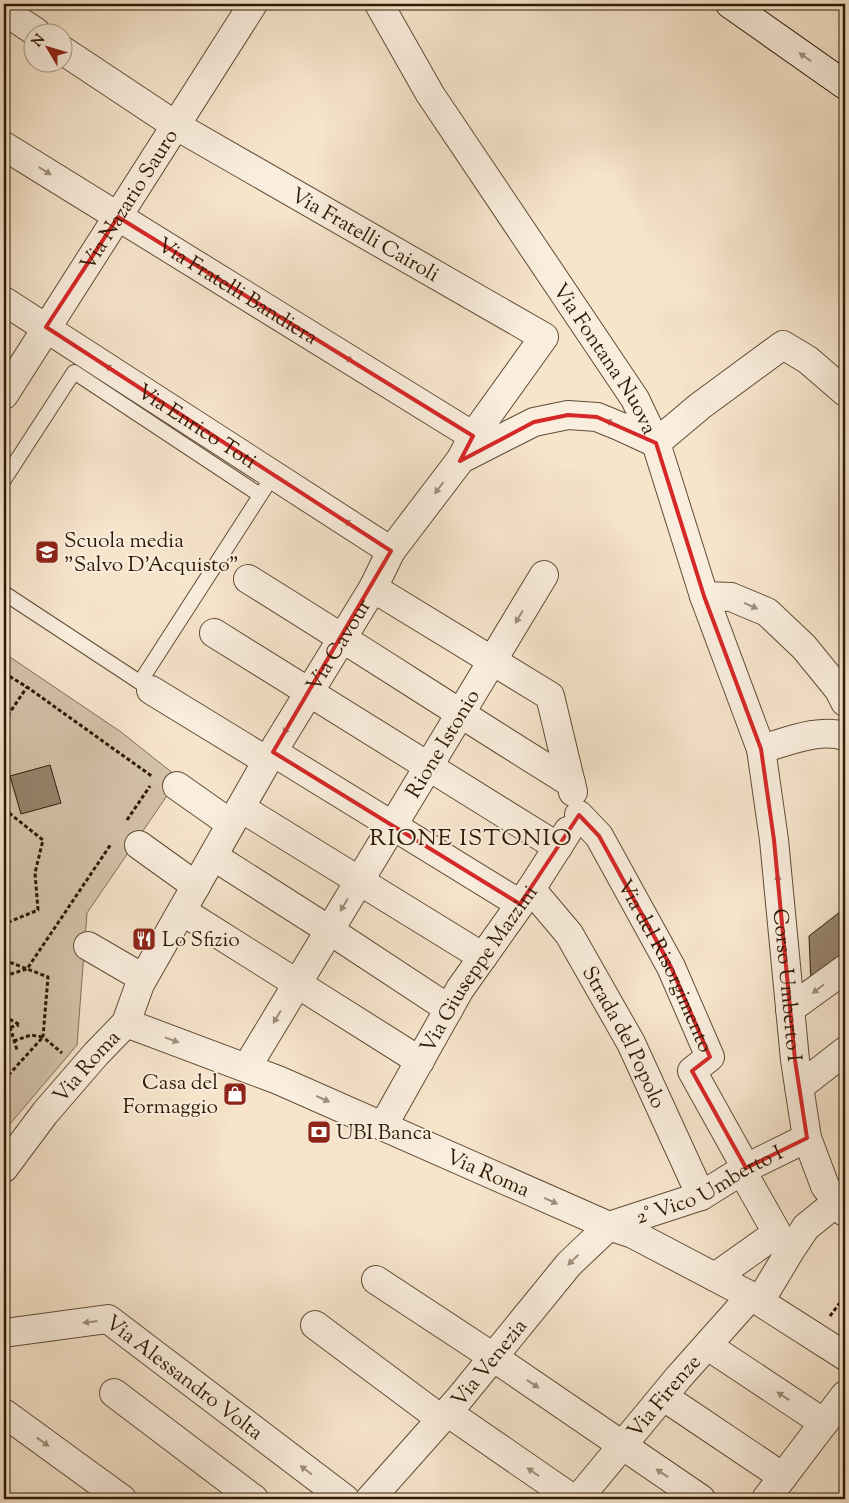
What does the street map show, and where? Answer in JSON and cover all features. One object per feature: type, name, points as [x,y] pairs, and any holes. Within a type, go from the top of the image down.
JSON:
[{"type":"street","name":"Via Nazario Sauro","points":[[4,394],[253,4]]},
{"type":"street","name":"Via Fontana Nuova","points":[[378,4],[430,94],[634,399],[656,443],[704,596],[761,749]]},
{"type":"street","points":[[730,4],[845,85]]},
{"type":"street","points":[[4,11],[22,23]]},
{"type":"street","name":"Via Fratelli Cairoli","points":[[72,57],[175,125],[544,337],[467,448]]},
{"type":"street","name":"Via Fratelli Bandiera","points":[[4,146],[118,217],[467,448]]},
{"type":"street","name":"Via Enrico Toti","points":[[4,301],[46,327],[267,484],[391,551]]},
{"type":"street","points":[[656,443],[700,406],[783,344],[808,360],[845,392]]},
{"type":"street","name":"Via Cavour","points":[[126,1023],[143,978],[270,756],[372,588],[391,551],[467,448],[534,422],[568,415],[597,417],[656,443]]},
{"type":"street","name":"Rione Istonio","points":[[247,1067],[544,575]]},
{"type":"street","points":[[248,579],[571,784]]},
{"type":"street","points":[[372,588],[550,696],[579,815]]},
{"type":"street","points":[[704,596],[731,597],[767,612],[804,647],[839,690],[845,702]]},
{"type":"street","points":[[214,633],[558,847]]},
{"type":"street","name":"Strada del Popolo","points":[[146,686],[393,826],[526,897],[570,934],[632,1043],[701,1196]]},
{"type":"street","points":[[761,749],[803,737],[836,733],[845,736]]},
{"type":"street","name":"Corso Umberto I","points":[[761,749],[774,840],[790,1010],[807,1138],[825,1186],[841,1207]]},
{"type":"street","points":[[177,786],[360,879],[483,957]]},
{"type":"street","name":"Via Giuseppe Mazzini","points":[[383,1126],[460,989],[526,897],[579,815]]},
{"type":"street","name":"Via del Risorgimento","points":[[579,815],[599,836],[671,966],[710,1057],[692,1071],[744,1170]]},
{"type":"street","points":[[131,835],[196,886]]},
{"type":"street","points":[[213,856],[449,1009]]},
{"type":"street","points":[[182,911],[420,1061]]},
{"type":"street","points":[[88,946],[143,978]]},
{"type":"street","points":[[790,1010],[845,969]]},
{"type":"street","name":"Via Roma","points":[[4,1168],[45,1114],[82,1070],[126,1023],[247,1067],[609,1226],[633,1234],[756,1299],[845,1356]]},
{"type":"street","points":[[799,1087],[845,1051]]},
{"type":"street","name":"2° Vico Umberto I","points":[[609,1226],[701,1196],[744,1170],[807,1138]]},
{"type":"street","points":[[744,1170],[785,1239]]},
{"type":"street","points":[[715,1277],[841,1207]]},
{"type":"street","name":"Via Venezia","points":[[370,1499],[444,1415],[569,1264],[609,1226]]},
{"type":"street","name":"Via Firenze","points":[[582,1498],[678,1378],[756,1299],[785,1239]]},
{"type":"street","points":[[376,1280],[493,1357],[701,1499]]},
{"type":"street","name":"Via Alessandro Volta","points":[[4,1332],[108,1319],[345,1499]]},
{"type":"street","points":[[315,1325],[444,1415],[582,1498]]},
{"type":"street","points":[[708,1346],[824,1423]]},
{"type":"street","points":[[114,1393],[254,1499]]},
{"type":"street","points":[[766,1499],[845,1394]]},
{"type":"street","points":[[664,1397],[783,1477]]},
{"type":"street","points":[[4,1413],[122,1499]]},
{"type":"lane","points":[[4,480],[74,372],[267,484],[146,686],[4,593]]},
{"type":"path","points":[[4,673],[27,687],[155,779],[131,835]]},
{"type":"path","points":[[4,721],[27,687]]},
{"type":"path","points":[[4,809],[43,840],[34,873],[38,910],[4,924]]},
{"type":"path","points":[[4,976],[27,969],[112,842]]},
{"type":"path","points":[[4,960],[48,977],[43,1037],[4,1080]]},
{"type":"path","points":[[4,1016],[20,1025],[4,1029]]},
{"type":"path","points":[[10,1027],[17,1050]]},
{"type":"path","points":[[14,1041],[32,1035],[43,1037],[82,1070]]},
{"type":"path","points":[[845,1300],[839,1304],[845,1310]]},
{"type":"highlighted area","points":[[118,217],[473,436],[460,461],[534,422],[568,415],[597,417],[656,443],[704,596],[761,749],[774,840],[795,1060],[807,1138],[746,1168],[692,1071],[710,1057],[671,967],[599,836],[579,815],[520,904],[273,752],[391,551],[46,327]]},
{"type":"shaded area","points":[[4,653],[121,732],[179,778],[87,913],[77,1045],[4,1131]]},
{"type":"building","points":[[50,765],[61,803],[21,814],[10,776]]},
{"type":"building","points":[[845,908],[845,959],[811,984],[809,936]]},
{"type":"place","name":"Scuola media \"Salvo D'Acquisto\"","points":[[47,552]]},
{"type":"place","name":"Lo Sfizio","points":[[144,939]]},
{"type":"place","name":"Casa del Formaggio","points":[[235,1094]]},
{"type":"place","name":"UBI Banca","points":[[319,1132]]},
{"type":"district","name":"RIONE ISTONIO","points":[[471,837]]}]
